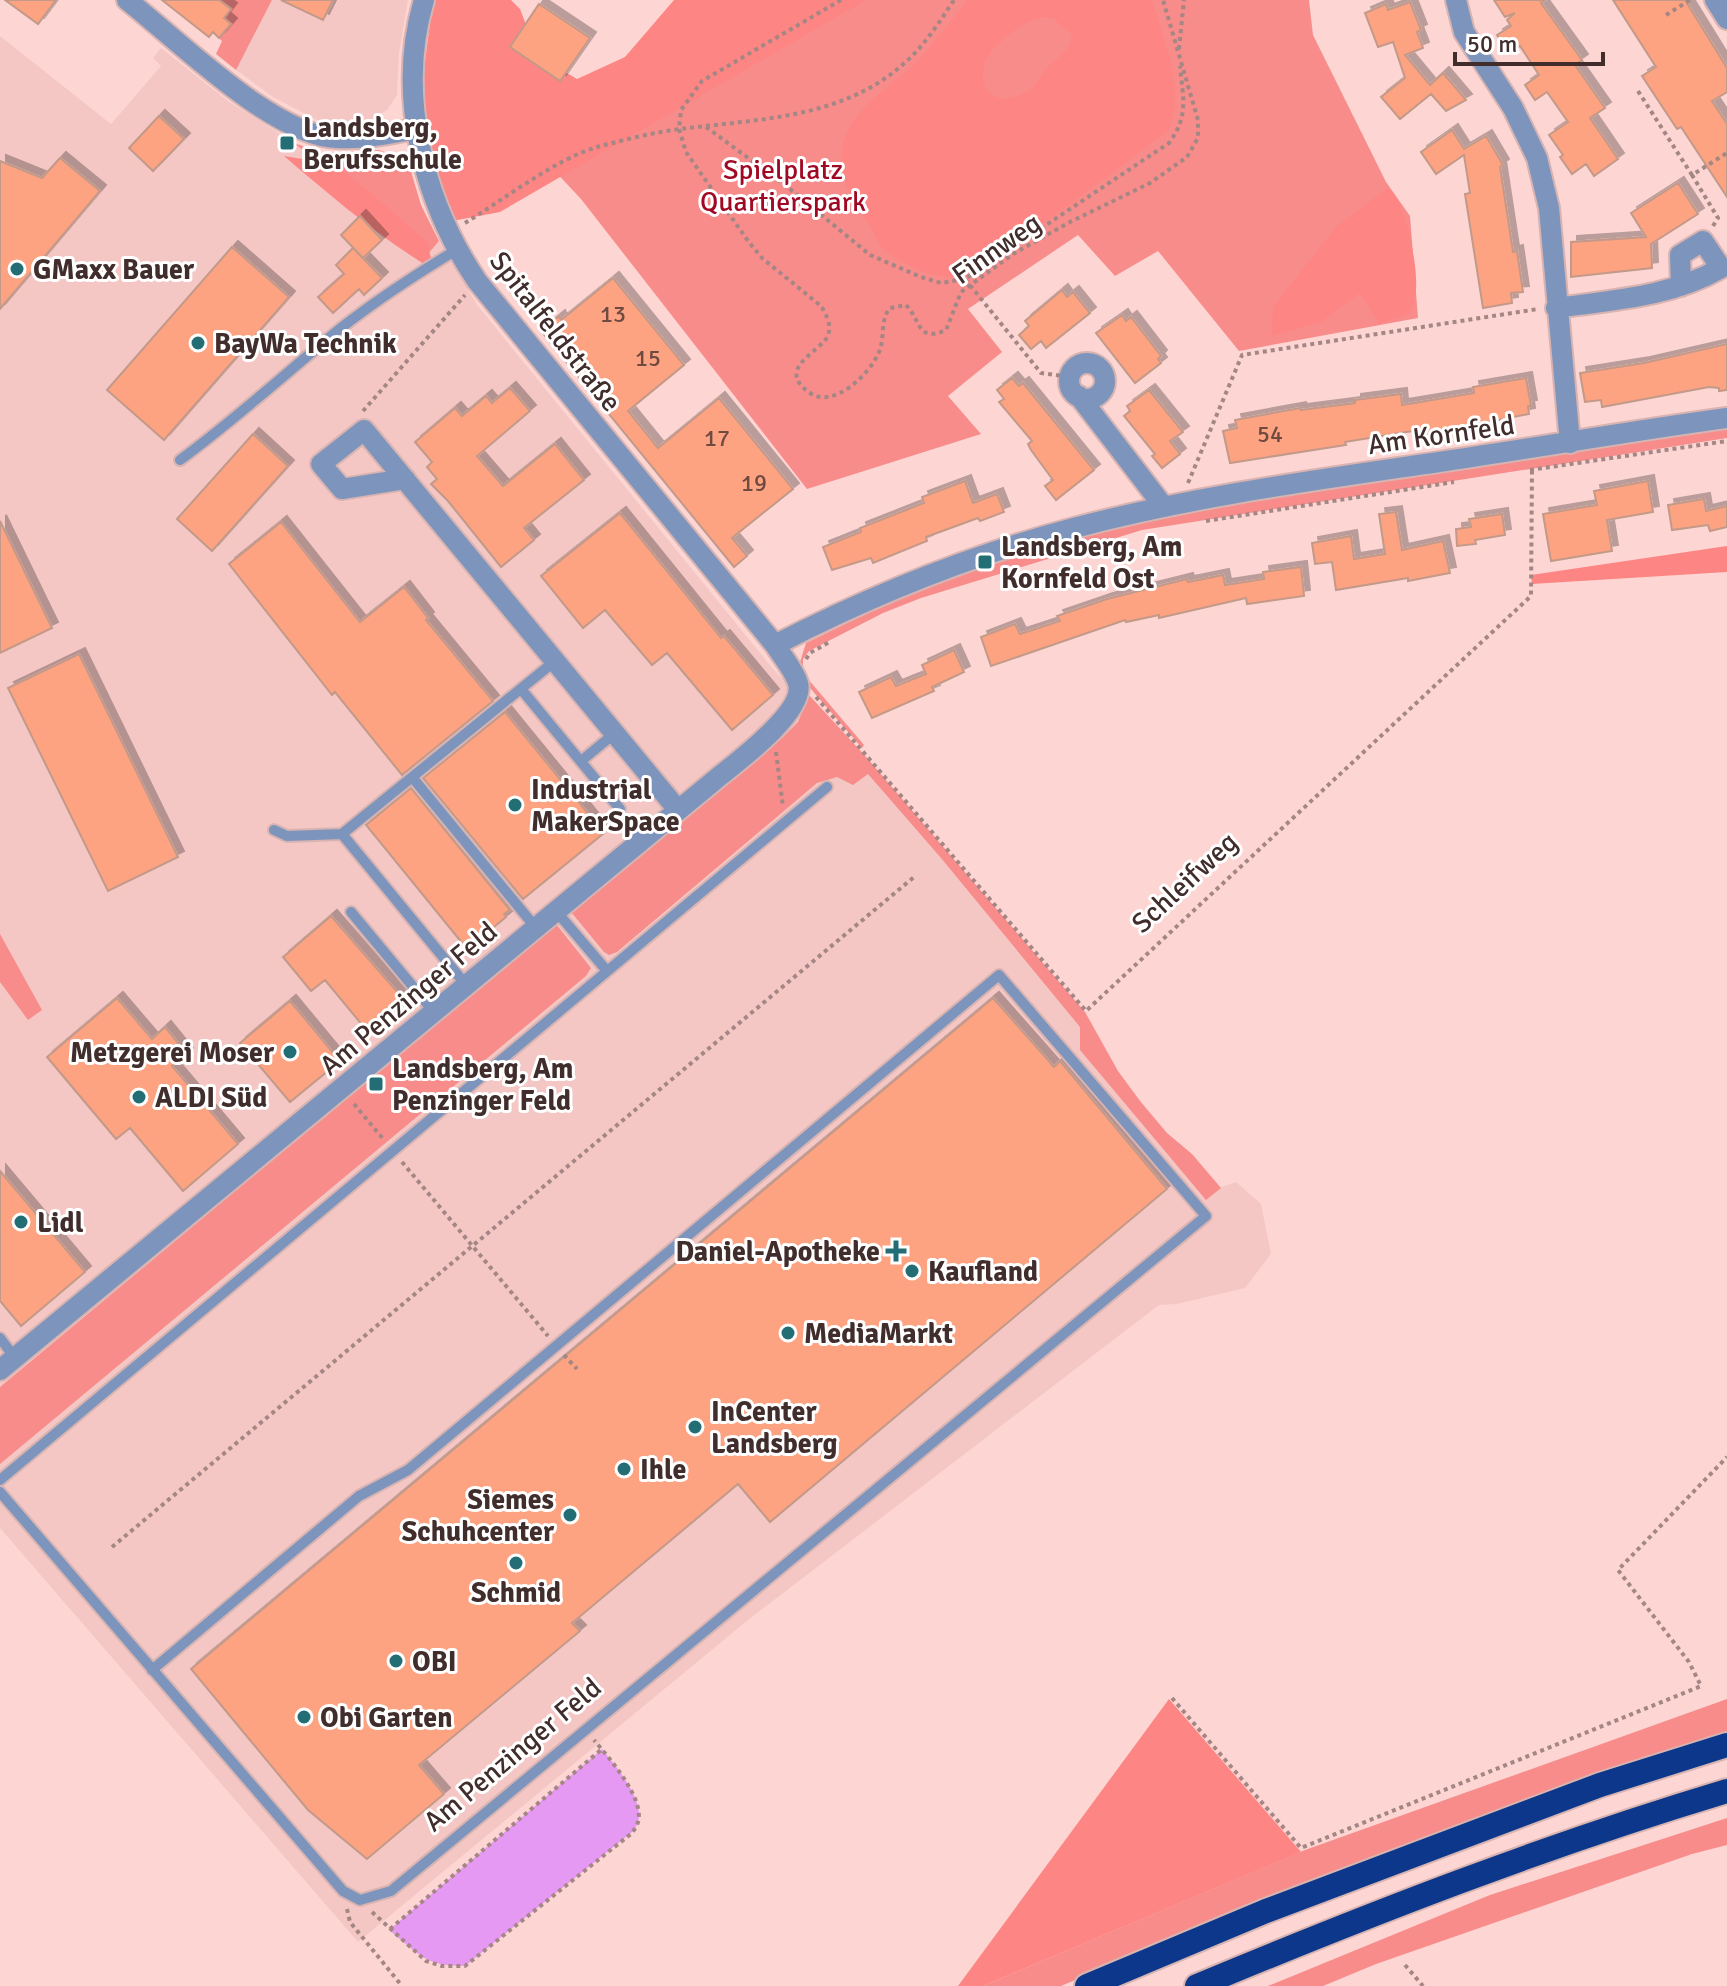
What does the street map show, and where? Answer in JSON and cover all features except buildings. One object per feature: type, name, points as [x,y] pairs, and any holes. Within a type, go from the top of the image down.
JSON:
[{"type":"highway","points":[[1087,1986],[1266,1911],[1600,1785],[1727,1745]]},
{"type":"highway","points":[[1197,1986],[1615,1824],[1727,1791]]},
{"type":"street","points":[[127,0],[244,95],[299,128],[335,139],[417,129]]},
{"type":"street","name":"Spitalfeldstraße","points":[[424,0],[417,23],[415,58],[417,129],[423,164],[454,241],[477,281],[775,645]]},
{"type":"street","points":[[1456,0],[1464,32],[1513,108],[1537,158],[1549,208],[1570,443]]},
{"type":"street","points":[[1715,0],[1727,19]]},
{"type":"street","points":[[1556,308],[1653,294],[1681,286],[1721,268],[1703,241],[1680,255],[1681,286]]},
{"type":"street","points":[[1079,396],[1089,400],[1099,396],[1106,384],[1103,374],[1085,361],[1075,365],[1070,377],[1071,385],[1079,396],[1172,505]]},
{"type":"street","name":"Am Kornfeld","points":[[775,645],[833,615],[983,557],[1072,528],[1172,505],[1727,418]]},
{"type":"street","points":[[405,479],[342,489],[321,464],[364,430],[405,479],[615,733],[678,810]]},
{"type":"street","points":[[775,645],[803,686]]},
{"type":"street","name":"Am Penzinger Feld","points":[[8,1364],[757,745],[797,701],[803,686]]},
{"type":"lane","points":[[180,460],[454,241]]},
{"type":"lane","points":[[274,830],[287,836],[342,834],[555,661]]},
{"type":"lane","points":[[521,689],[620,809]]},
{"type":"lane","points":[[581,761],[615,733]]},
{"type":"lane","points":[[412,777],[536,928]]},
{"type":"lane","points":[[0,1480],[827,787]]},
{"type":"lane","points":[[342,834],[466,985]]},
{"type":"lane","points":[[556,911],[607,971]]},
{"type":"lane","points":[[351,912],[434,1012]]},
{"type":"lane","name":"Am Penzinger Feld","points":[[360,1900],[391,1891],[1206,1216],[999,975],[556,1346]]},
{"type":"lane","points":[[0,1338],[8,1364]]},
{"type":"lane","points":[[152,1670],[359,1496],[408,1470],[556,1346]]},
{"type":"lane","points":[[0,1492],[343,1891],[360,1900]]},
{"type":"path","points":[[679,129],[681,110],[702,81],[841,0]]},
{"type":"path","points":[[454,241],[554,168],[594,148],[679,129],[809,111],[865,92],[901,66],[924,44],[954,0]]},
{"type":"path","name":"Finnweg","points":[[679,129],[686,152],[748,241],[762,258],[821,306],[827,315],[829,335],[808,353],[798,369],[799,379],[812,394],[822,397],[835,395],[848,388],[879,354],[883,320],[890,308],[906,305],[919,328],[936,334],[946,330],[961,292],[1035,240],[1150,183],[1187,157],[1198,138],[1198,120],[1163,0]]},
{"type":"path","points":[[706,127],[785,185],[870,255],[941,283],[965,279],[1169,143],[1180,128],[1185,111],[1180,57],[1184,0]]},
{"type":"path","points":[[1666,15],[1690,0]]},
{"type":"path","points":[[1638,91],[1718,218],[1703,241]]},
{"type":"path","points":[[1692,175],[1727,153]]},
{"type":"path","points":[[965,279],[1041,373],[1070,377]]},
{"type":"path","points":[[364,430],[363,410],[477,281]]},
{"type":"path","points":[[1172,505],[1242,355],[1556,308]]},
{"type":"path","points":[[1516,472],[1727,441]]},
{"type":"path","name":"Schleifweg","points":[[803,686],[1086,1011],[1531,596],[1531,449]]},
{"type":"path","points":[[1197,522],[1455,482]]},
{"type":"path","points":[[803,686],[805,659],[810,653],[841,637]]},
{"type":"path","points":[[772,730],[784,823]]},
{"type":"path","points":[[112,1547],[914,877]]},
{"type":"path","points":[[342,1090],[577,1369]]},
{"type":"path","points":[[1172,1698],[1301,1848],[1701,1686],[1689,1662],[1618,1570],[1727,1457]]},
{"type":"path","points":[[360,1900],[426,1961],[442,1966],[465,1966],[632,1833],[638,1822],[638,1810],[625,1778],[584,1729]]},
{"type":"path","points":[[389,1930],[602,1749]]},
{"type":"path","points":[[343,1891],[350,1922],[402,1986]]},
{"type":"path","points":[[1405,1965],[1423,1986]]},
{"type":"shaded area","points":[[272,0],[408,0],[399,53],[397,95],[387,110],[372,119],[354,123],[319,121],[273,97],[236,70]]},
{"type":"shaded area","points":[[433,0],[511,0],[520,9],[538,56],[577,79],[625,57],[674,0],[866,0],[500,212],[452,221],[432,175],[421,92]]},
{"type":"shaded area","points":[[968,0],[1152,0],[1172,66],[1174,116],[1168,131],[1022,238],[974,269],[948,277],[913,268],[883,248],[846,186],[842,157],[844,140],[860,112],[913,65]],"holes":[[[1045,17],[1054,19],[1072,35],[1066,50],[1026,93],[1003,98],[990,93],[984,82],[983,68],[994,49],[1007,36],[1030,22]]]},
{"type":"shaded area","points":[[0,36],[111,124],[161,66],[153,58],[161,48],[228,101],[294,143],[429,253],[439,241],[478,306],[774,670],[817,712],[1085,1012],[1118,1072],[1165,1133],[1219,1188],[1236,1182],[1261,1204],[1271,1254],[1245,1288],[1177,1304],[1159,1305],[748,1620],[358,1942],[0,1528]]},
{"type":"shaded area","points":[[284,156],[333,164],[365,188],[427,242],[434,270],[375,231]]},
{"type":"shaded area","points":[[1388,188],[1400,206],[1413,251],[1416,292],[1409,314],[1379,324],[1360,293],[1321,322],[1272,336],[1273,307],[1338,225]]},
{"type":"shaded area","points":[[1727,546],[1727,572],[1532,584],[1531,575]]},
{"type":"shaded area","points":[[1169,1699],[1301,1852],[983,1986],[958,1986]]},
{"type":"shaded area","points":[[602,1749],[628,1783],[637,1804],[638,1822],[631,1833],[465,1966],[431,1961],[389,1930]]},
{"type":"green space","points":[[219,0],[272,0],[236,70],[216,54],[222,41],[219,38],[230,24],[224,19],[231,9]]},
{"type":"green space","name":"Spielplatz Quartierspark","points":[[821,0],[1309,0],[1313,35],[1386,182],[1410,216],[1418,318],[1239,351],[1158,251],[1115,276],[1078,235],[968,309],[1002,352],[948,396],[981,434],[807,489],[581,199],[550,166]]},
{"type":"green space","points":[[294,143],[323,153],[379,150],[403,159],[410,168],[421,205],[439,241],[429,253]]},
{"type":"green space","points":[[1727,428],[1727,438],[1142,530],[921,598],[883,613],[809,651],[803,659],[803,681],[800,662],[806,643],[907,594],[1027,550],[1182,511]]},
{"type":"green space","points":[[808,679],[864,745],[862,748],[810,688]]},
{"type":"green space","points":[[809,695],[1085,1012],[1118,1071],[1140,1101],[1221,1188],[1206,1200],[1080,1050],[1080,1027],[868,774],[853,785],[837,777],[817,783],[617,952],[609,955],[604,952],[571,912],[783,737],[798,722]]},
{"type":"green space","points":[[556,924],[591,968],[586,976],[0,1464],[0,1387]]},
{"type":"green space","points":[[0,934],[42,1010],[28,1020],[0,982]]},
{"type":"green space","points":[[1727,1699],[1727,1733],[1261,1901],[1061,1986],[983,1986],[1305,1850]]},
{"type":"green space","points":[[1727,1818],[1727,1845],[1692,1854],[1376,1964],[1323,1986],[1268,1986],[1490,1895]]},
{"type":"place","name":"Landsberg, Berufsschule","points":[[287,143]]},
{"type":"place","name":"GMaxx Bauer","points":[[17,269]]},
{"type":"place","name":"BayWa Technik","points":[[198,343]]},
{"type":"place","name":"Landsberg, Am Kornfeld Ost","points":[[985,562]]},
{"type":"place","name":"Industrial MakerSpace","points":[[515,805]]},
{"type":"place","name":"Metzgerei Moser","points":[[290,1052]]},
{"type":"place","name":"Landsberg, Am Penzinger Feld","points":[[376,1084]]},
{"type":"place","name":"ALDI Süd","points":[[139,1097]]},
{"type":"place","name":"Lidl","points":[[21,1222]]},
{"type":"place","name":"Daniel-Apotheke","points":[[896,1251]]},
{"type":"place","name":"Kaufland","points":[[912,1271]]},
{"type":"place","name":"MediaMarkt","points":[[788,1333]]},
{"type":"place","name":"InCenter Landsberg","points":[[695,1427]]},
{"type":"place","name":"Ihle","points":[[624,1469]]},
{"type":"place","name":"Siemes Schuhcenter","points":[[570,1515]]},
{"type":"place","name":"Schmid","points":[[516,1563]]},
{"type":"place","name":"OBI","points":[[396,1661]]},
{"type":"place","name":"Obi Garten","points":[[304,1717]]}]
